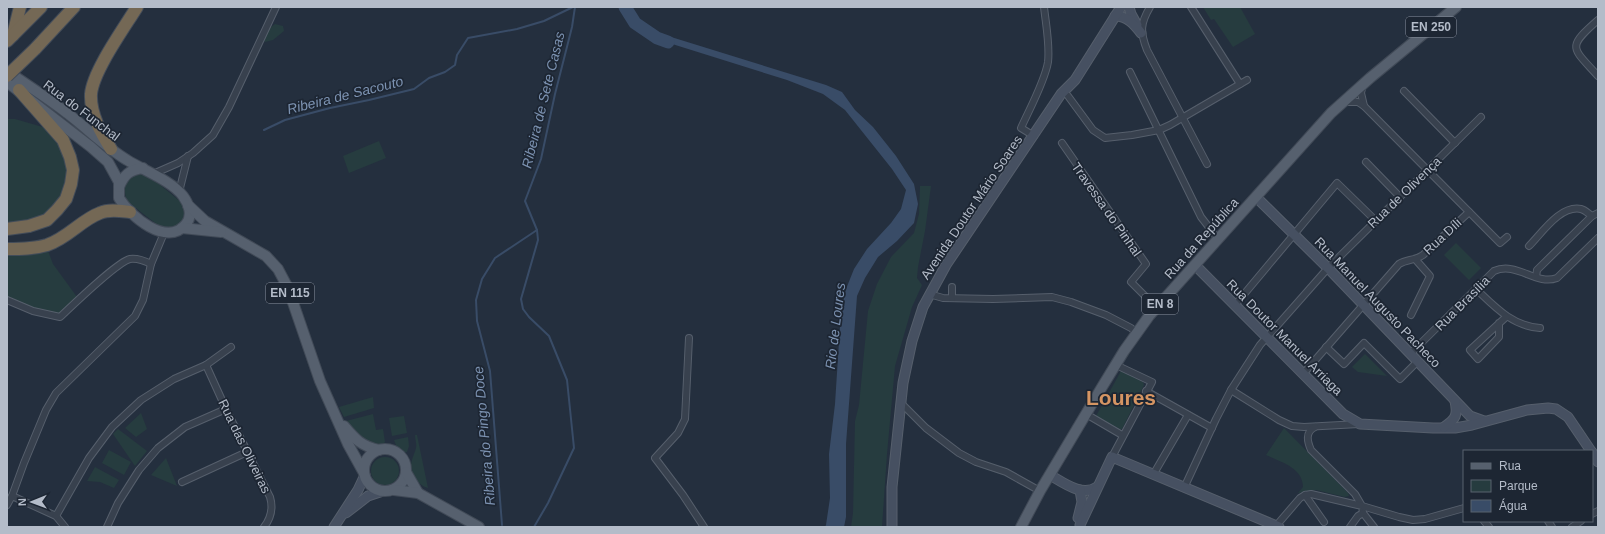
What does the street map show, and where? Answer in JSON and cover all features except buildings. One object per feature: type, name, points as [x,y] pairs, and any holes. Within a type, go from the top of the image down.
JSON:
[{"type":"highway","points":[[10,38],[20,7]]},
{"type":"highway","points":[[10,38],[41,7]]},
{"type":"highway","points":[[7,76],[35,49],[74,7]]},
{"type":"highway","points":[[111,149],[100,131],[93,113],[91,95],[95,79],[103,63],[137,7]]},
{"type":"highway","points":[[7,229],[29,226],[46,220],[66,199],[71,184],[73,170],[70,157],[63,140],[19,90]]},
{"type":"highway","points":[[7,249],[27,249],[47,245],[65,236],[101,212],[130,212]]},
{"type":"main road","name":"Rua da República","points":[[1021,527],[1040,491],[1086,414],[1116,365],[1149,316],[1343,102],[1456,7]]},
{"type":"main road","name":"Rua do Funchal","points":[[7,71],[66,112],[111,149],[153,174],[179,192],[188,205],[198,215],[223,232],[244,242],[266,256],[278,269],[288,288],[320,381],[348,444],[371,486],[383,491]]},
{"type":"main road","name":"Rua do Funchal","points":[[7,82],[108,162],[119,182],[119,198],[130,212],[153,229],[164,233],[171,233],[182,228],[223,232]]},
{"type":"main road","points":[[118,191],[122,178],[128,172],[143,168]]},
{"type":"main road","points":[[182,228],[187,223],[190,215],[188,205]]},
{"type":"main road","name":"Rua do Funchal","points":[[335,413],[355,440],[363,445],[378,450],[387,449],[399,454],[406,465],[406,472],[418,493]]},
{"type":"main road","points":[[364,474],[365,464],[368,458],[378,450]]},
{"type":"main road","points":[[394,490],[400,486],[404,480],[406,472]]},
{"type":"main road","points":[[383,491],[394,490],[418,493],[479,527]]},
{"type":"street","points":[[153,174],[178,163],[193,153],[213,135],[229,108],[276,7]]},
{"type":"street","points":[[1034,136],[1021,128],[1045,73],[1048,61],[1044,7]]},
{"type":"street","points":[[1128,7],[1141,33],[1147,50],[1207,164]]},
{"type":"street","name":"Avenida Doutor Mário Soares","points":[[892,527],[892,487],[906,362],[929,294],[946,265],[1062,94],[1070,88],[1119,13],[1128,7]]},
{"type":"street","points":[[1141,33],[1144,17],[1150,7]]},
{"type":"street","points":[[1191,7],[1240,84]]},
{"type":"street","points":[[1119,13],[1135,24],[1141,33]]},
{"type":"street","points":[[1133,17],[1144,17]]},
{"type":"street","points":[[1598,20],[1581,36],[1576,44],[1576,49],[1580,56],[1598,76]]},
{"type":"street","points":[[1130,72],[1201,217],[1218,239]]},
{"type":"street","points":[[1070,88],[1093,130],[1105,138],[1159,130],[1183,118],[1247,80]]},
{"type":"street","points":[[1363,84],[1362,93],[1364,106]]},
{"type":"street","points":[[1404,91],[1455,143]]},
{"type":"street","points":[[1343,102],[1358,102],[1364,106],[1500,243],[1507,237]]},
{"type":"street","name":"Rua de Olivença","points":[[1184,488],[1231,390],[1257,350],[1328,268],[1481,117]]},
{"type":"street","name":"Travessa do Pinhal","points":[[1062,143],[1146,264],[1131,282],[1157,308]]},
{"type":"street","points":[[179,192],[188,156]]},
{"type":"street","points":[[1366,162],[1400,197]]},
{"type":"street","points":[[1235,305],[1337,183],[1375,220]]},
{"type":"street","name":"Rua Manuel Augusto Pacheco","points":[[1256,197],[1328,268],[1470,416],[1484,421]]},
{"type":"street","points":[[1529,246],[1544,228],[1566,212],[1582,209],[1595,215],[1537,270],[1536,277]]},
{"type":"street","name":"Rua Díli","points":[[1303,374],[1399,264],[1404,261],[1416,260],[1433,247],[1469,212]]},
{"type":"street","points":[[7,504],[12,496],[24,463],[56,393],[135,316],[143,300],[152,264],[164,233]]},
{"type":"street","name":"Rua Brasília","points":[[1410,354],[1494,271],[1501,268],[1518,270],[1536,277],[1552,280],[1557,278],[1598,238]]},
{"type":"street","points":[[7,300],[33,311],[60,316],[114,268],[129,259],[141,259],[152,264]]},
{"type":"street","points":[[1411,315],[1430,276],[1416,260]]},
{"type":"street","name":"Rua Doutor Manuel Arriaga","points":[[1195,265],[1343,414],[1360,424]]},
{"type":"street","points":[[952,287],[952,298]]},
{"type":"street","points":[[1476,289],[1506,317],[1520,324],[1540,328]]},
{"type":"street","points":[[929,294],[943,298],[992,299],[1052,297],[1106,315],[1131,328],[1138,334]]},
{"type":"street","points":[[1499,323],[1499,336],[1478,359],[1470,350],[1499,323],[1506,317]]},
{"type":"street","points":[[689,338],[685,419],[678,433],[655,458],[683,495],[704,527]]},
{"type":"street","points":[[1326,347],[1344,364],[1364,343],[1400,379],[1418,362]]},
{"type":"street","points":[[56,516],[89,458],[112,427],[141,400],[174,379],[206,365],[231,347]]},
{"type":"street","name":"Rua das Oliveiras","points":[[206,365],[247,452],[270,496],[272,503],[268,522],[264,527]]},
{"type":"street","points":[[1080,526],[1122,435],[1146,390],[1152,382],[1116,365]]},
{"type":"street","points":[[1146,390],[1212,428]]},
{"type":"street","points":[[1231,390],[1279,420],[1292,426],[1315,427],[1360,424],[1444,427],[1472,425],[1538,408],[1556,409],[1568,417],[1591,450]]},
{"type":"street","points":[[1444,427],[1456,416],[1457,411],[1455,399]]},
{"type":"street","points":[[901,403],[932,433],[958,453],[976,462],[1006,472],[1040,491]]},
{"type":"street","points":[[107,527],[118,503],[139,470],[158,448],[185,427],[226,409]]},
{"type":"street","points":[[1086,414],[1122,435]]},
{"type":"street","points":[[1153,475],[1188,415]]},
{"type":"street","points":[[1315,427],[1309,431],[1307,437],[1311,450],[1355,494],[1362,510],[1374,527]]},
{"type":"street","points":[[182,482],[247,452]]},
{"type":"street","points":[[1112,457],[1278,526],[1300,498],[1310,494],[1362,510],[1413,520],[1425,519],[1463,508]]},
{"type":"street","points":[[334,527],[358,490],[364,474]]},
{"type":"street","points":[[1050,475],[1080,490],[1091,491],[1097,488]]},
{"type":"street","points":[[1080,490],[1082,502],[1078,519],[1080,526]]},
{"type":"street","points":[[341,516],[368,496],[383,491]]},
{"type":"street","points":[[1305,495],[1324,522]]},
{"type":"street","points":[[12,496],[56,516],[65,527]]},
{"type":"street","points":[[1350,527],[1362,510]]},
{"type":"green space","points":[[1203,7],[1240,7],[1255,34],[1233,47],[1214,19],[1211,20]]},
{"type":"green space","points":[[275,24],[283,26],[284,31],[273,40],[265,42],[266,34]]},
{"type":"green space","points":[[7,119],[15,119],[53,130],[72,168],[57,210],[7,229]]},
{"type":"green space","points":[[379,141],[386,158],[349,173],[343,156]]},
{"type":"green space","points":[[140,174],[148,175],[181,202],[186,212],[183,222],[171,229],[159,226],[128,202],[124,188],[126,183],[131,176]]},
{"type":"green space","points":[[920,186],[931,186],[917,278],[922,285],[912,307],[895,366],[882,527],[851,527],[853,513],[855,421],[859,405],[868,311],[877,284],[891,257],[914,233],[919,214]]},
{"type":"green space","points":[[1456,243],[1481,268],[1469,280],[1444,255]]},
{"type":"green space","points":[[47,248],[53,264],[77,297],[60,317],[7,300],[7,253]]},
{"type":"green space","points":[[1365,354],[1387,376],[1358,372],[1352,367]]},
{"type":"green space","points":[[1121,371],[1143,382],[1144,385],[1122,429],[1120,429],[1096,416]]},
{"type":"green space","points":[[373,397],[374,408],[344,417],[339,407]]},
{"type":"green space","points":[[141,413],[147,429],[136,437],[125,428]]},
{"type":"green space","points":[[373,414],[376,430],[383,429],[385,442],[382,445],[376,445],[361,438],[346,421]]},
{"type":"green space","points":[[404,416],[407,433],[392,436],[389,418]]},
{"type":"green space","points":[[1284,428],[1348,493],[1349,496],[1345,497],[1316,490],[1298,493],[1303,487],[1302,480],[1295,470],[1290,466],[1266,455]]},
{"type":"green space","points":[[118,429],[147,451],[135,466],[113,434]]},
{"type":"green space","points":[[415,435],[417,435],[428,488],[417,481],[411,469],[416,446]]},
{"type":"green space","points":[[408,437],[409,446],[407,452],[403,453],[397,448],[394,440]]},
{"type":"green space","points":[[109,450],[131,462],[124,475],[102,463]]},
{"type":"green space","points":[[385,457],[395,461],[399,471],[395,481],[385,485],[375,481],[371,471],[375,461]]},
{"type":"green space","points":[[166,458],[177,486],[151,475]]},
{"type":"green space","points":[[95,467],[119,480],[114,488],[100,482],[87,481]]},
{"type":"water","points":[[655,32],[826,85],[842,92],[855,110],[873,127],[896,156],[914,184],[918,204],[914,223],[897,241],[878,257],[865,278],[857,296],[846,444],[846,517],[844,527],[825,527],[830,498],[829,454],[835,404],[841,311],[846,289],[854,269],[867,249],[891,223],[901,209],[906,190],[892,169],[845,110],[823,94],[787,80],[653,38]]},
{"type":"waterway","name":"Ribeira de Sacouto","points":[[264,130],[285,120],[414,89],[429,78],[445,72],[455,65],[457,55],[468,38],[517,29],[544,21],[573,7]]},
{"type":"waterway","name":"Ribeira de Sete Casas","points":[[534,527],[548,503],[574,448],[567,380],[549,336],[529,317],[523,309],[521,299],[538,240],[537,230],[525,201],[541,159],[555,94],[572,27],[575,7]]},
{"type":"waterway","name":"Rio de Loures","points":[[625,7],[635,23],[657,38],[668,42]]},
{"type":"waterway","name":"Ribeira do Pingo Doce","points":[[502,525],[490,371],[477,321],[476,300],[482,279],[495,258],[537,230]]},
{"type":"district","name":"Loures","points":[[1121,398]]}]
